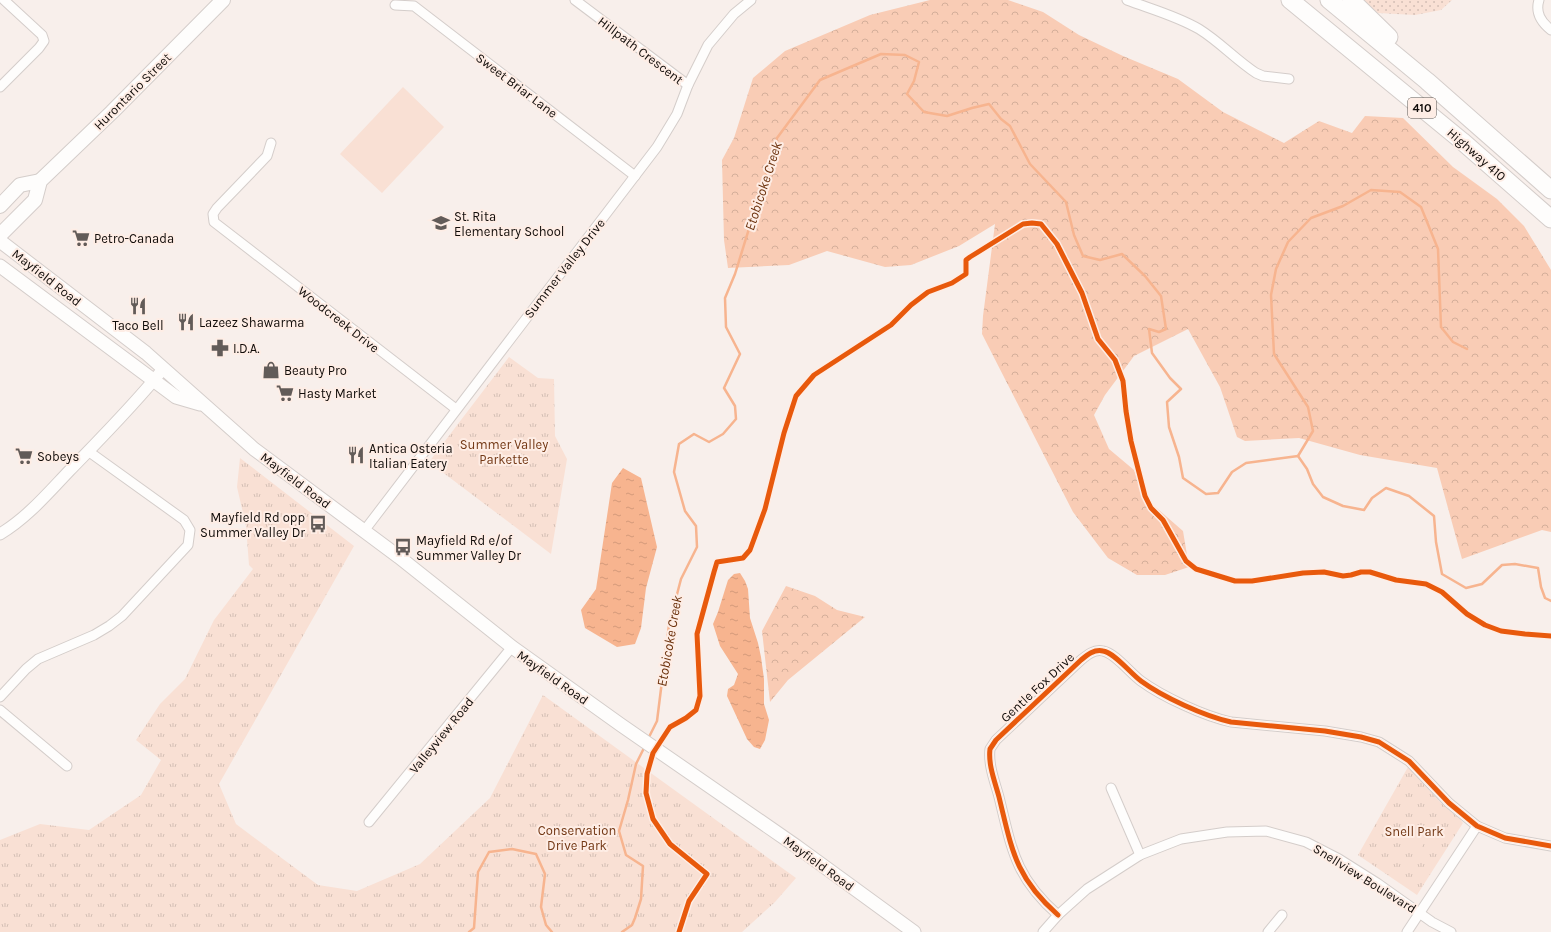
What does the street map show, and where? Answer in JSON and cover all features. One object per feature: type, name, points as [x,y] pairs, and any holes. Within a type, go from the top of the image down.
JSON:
[{"type":"highway","name":"Highway 410","points":[[1290,0],[1462,141],[1551,219]]},
{"type":"highway","name":"Highway 410","points":[[1329,0],[1427,81],[1551,190]]},
{"type":"highway","points":[[1351,0],[1408,56],[1427,81]]},
{"type":"main road","name":"Hurontario Street","points":[[0,235],[34,200],[40,181],[112,112],[223,0]]},
{"type":"main road","points":[[0,206],[20,185],[40,181]]},
{"type":"main road","name":"Mayfield Road","points":[[0,241],[146,353],[254,449],[364,531],[512,647],[621,725],[796,846],[914,932]]},
{"type":"main road","name":"Mayfield Road","points":[[0,266],[176,397],[205,405]]},
{"type":"street","points":[[0,87],[39,48],[44,41],[42,35],[4,0]]},
{"type":"street","name":"Hillpath Crescent","points":[[575,0],[688,85]]},
{"type":"street","name":"Summer Valley Drive","points":[[364,531],[668,132],[677,114],[688,85],[708,45],[734,14],[751,0]]},
{"type":"street","points":[[1127,0],[1175,18],[1199,29],[1214,39],[1256,73],[1263,76],[1289,79]]},
{"type":"street","points":[[1539,0],[1537,10],[1538,15],[1551,30]]},
{"type":"street","name":"Sweet Briar Lane","points":[[395,5],[414,6],[635,176]]},
{"type":"street","name":"Woodcreek Drive","points":[[271,143],[268,156],[217,208],[213,214],[214,222],[456,409]]},
{"type":"street","points":[[0,534],[10,528],[38,503],[88,452],[154,381],[163,369]]},
{"type":"street","points":[[0,697],[26,669],[38,659],[94,635],[122,616],[188,545],[190,530],[184,520],[88,452]]},
{"type":"street","name":"Valleyview Road","points":[[369,822],[512,647]]},
{"type":"street","name":"Gentle Fox Drive","points":[[1058,915],[1029,885],[1013,855],[991,769],[990,749],[996,740],[1081,660],[1097,650],[1108,652],[1141,681],[1161,693],[1215,718],[1231,722],[1339,733],[1379,742],[1409,761],[1449,803],[1477,826],[1506,838],[1551,846]]},
{"type":"street","points":[[0,710],[67,766]]},
{"type":"street","points":[[1111,788],[1140,855]]},
{"type":"street","points":[[1407,932],[1477,826]]},
{"type":"street","name":"Snellview Boulevard","points":[[1043,932],[1058,915],[1087,889],[1140,855],[1181,839],[1227,832],[1266,831],[1306,842],[1371,879],[1420,912],[1432,922],[1451,932]]},
{"type":"street","points":[[1268,932],[1282,915]]},
{"type":"green space","points":[[930,0],[1008,0],[1043,12],[1079,35],[1123,56],[1178,79],[1223,112],[1284,143],[1319,121],[1352,133],[1365,116],[1403,118],[1453,167],[1497,199],[1524,226],[1551,270],[1551,532],[1542,530],[1462,559],[1437,468],[1360,455],[1299,438],[1245,441],[1237,437],[1220,387],[1188,329],[1134,356],[1105,395],[1094,415],[1109,449],[1134,470],[1144,497],[1183,531],[1189,567],[1165,575],[1137,575],[1108,558],[1073,512],[982,334],[995,224],[959,246],[911,265],[885,267],[827,251],[789,265],[728,268],[724,240],[722,160],[734,138],[753,78],[785,51],[870,15]]},
{"type":"green space","points":[[1362,0],[1452,0],[1441,10],[1415,15],[1378,13]]},
{"type":"green space","points":[[403,87],[444,127],[382,193],[340,154]]},
{"type":"green space","name":"Summer Valley Parkette","points":[[509,357],[538,378],[554,379],[555,436],[567,459],[551,554],[429,462]]},
{"type":"green space","name":"Conservation Drive Park","points":[[240,458],[354,546],[219,784],[236,824],[318,885],[357,891],[420,864],[490,798],[543,695],[796,878],[775,902],[742,932],[0,932],[0,840],[40,824],[89,830],[141,795],[161,760],[136,740],[160,704],[185,679],[214,620],[253,569],[249,565],[246,526],[237,487]]},
{"type":"green space","points":[[786,586],[815,596],[837,610],[865,617],[788,680],[770,702],[762,631]]},
{"type":"green space","name":"Snell Park","points":[[1408,767],[1441,803],[1463,823],[1417,895],[1358,855]]},
{"type":"green space","points":[[1405,831],[1424,843],[1418,854],[1399,842]]},
{"type":"water","points":[[623,468],[641,478],[657,547],[646,588],[641,628],[635,644],[617,647],[585,628],[581,610],[596,589],[612,483]]},
{"type":"water","points":[[740,573],[748,589],[750,618],[761,657],[764,679],[764,704],[769,720],[765,740],[760,749],[754,747],[747,739],[727,696],[728,689],[734,685],[738,674],[720,646],[713,624],[728,580],[734,574]]},
{"type":"waterway","name":"Etobicoke Creek","points":[[648,739],[657,721],[669,625],[681,579],[697,547],[696,526],[685,511],[674,472],[679,444],[694,434],[709,442],[723,434],[736,419],[735,406],[724,388],[740,354],[726,327],[725,298],[735,274],[777,138],[820,80],[881,54],[905,55],[919,62],[914,81],[907,94],[924,112],[947,116],[989,104],[1001,119],[1010,126],[1030,164],[1066,202],[1074,235],[1083,256],[1100,260],[1122,254],[1145,276],[1161,296],[1166,329],[1159,332],[1149,329],[1152,353],[1170,378],[1181,389],[1167,402],[1169,427],[1179,457],[1183,478],[1206,494],[1218,493],[1232,472],[1246,463],[1298,456],[1307,469],[1313,484],[1323,497],[1343,506],[1364,510],[1372,498],[1386,488],[1409,496],[1434,516],[1436,542],[1442,574],[1466,588],[1482,584],[1502,565],[1515,564],[1538,568],[1541,587],[1545,598],[1551,601]]},
{"type":"waterway","points":[[1298,456],[1313,431],[1308,407],[1274,354],[1271,295],[1276,269],[1288,242],[1311,218],[1343,206],[1371,190],[1400,192],[1421,207],[1438,249],[1441,327],[1453,342],[1467,349]]},
{"type":"waterway","name":"Etobicoke Creek","points":[[622,932],[632,925],[635,918],[641,899],[643,866],[626,855],[619,831],[636,764],[645,746]]},
{"type":"waterway","name":"Etobicoke Creek","points":[[469,932],[474,928],[478,872],[489,852],[512,849],[536,854],[545,874],[541,907],[546,925],[552,932]]},
{"type":"cycle path","points":[[679,932],[689,901],[707,874],[670,844],[653,819],[646,793],[647,774],[653,753],[670,727],[686,718],[696,710],[700,696],[697,634],[717,562],[743,558],[750,550],[765,509],[784,433],[796,396],[814,375],[891,325],[911,305],[928,292],[952,283],[966,274],[966,260],[1023,224],[1041,224],[1057,244],[1082,293],[1098,339],[1115,360],[1123,381],[1131,441],[1145,496],[1151,508],[1163,520],[1186,561],[1196,569],[1235,581],[1252,581],[1303,573],[1324,572],[1343,576],[1361,572],[1370,572],[1396,580],[1426,584],[1442,592],[1467,614],[1485,625],[1501,631],[1551,636]]},
{"type":"cycle path","points":[[1058,915],[1032,888],[1017,862],[992,773],[990,749],[996,740],[1081,660],[1097,651],[1103,651],[1112,655],[1141,681],[1150,687],[1196,711],[1220,719],[1231,722],[1325,731],[1361,737],[1379,742],[1409,761],[1449,803],[1477,826],[1505,838],[1551,846]]},
{"type":"place","name":"St. Rita Elementary School","points":[[441,223]]},
{"type":"place","name":"Petro-Canada","points":[[81,238]]},
{"type":"place","name":"Taco Bell","points":[[138,306]]},
{"type":"place","name":"Lazeez Shawarma","points":[[186,322]]},
{"type":"place","name":"I.D.A.","points":[[220,348]]},
{"type":"place","name":"Beauty Pro","points":[[271,370]]},
{"type":"place","name":"Hasty Market","points":[[285,393]]},
{"type":"place","name":"Antica Osteria Italian Eatery","points":[[356,455]]},
{"type":"place","name":"Sobeys","points":[[24,456]]},
{"type":"place","name":"Mayfield Rd opp Summer Valley Dr","points":[[318,524]]},
{"type":"place","name":"Mayfield Rd e/of Summer Valley Dr","points":[[403,547]]}]
